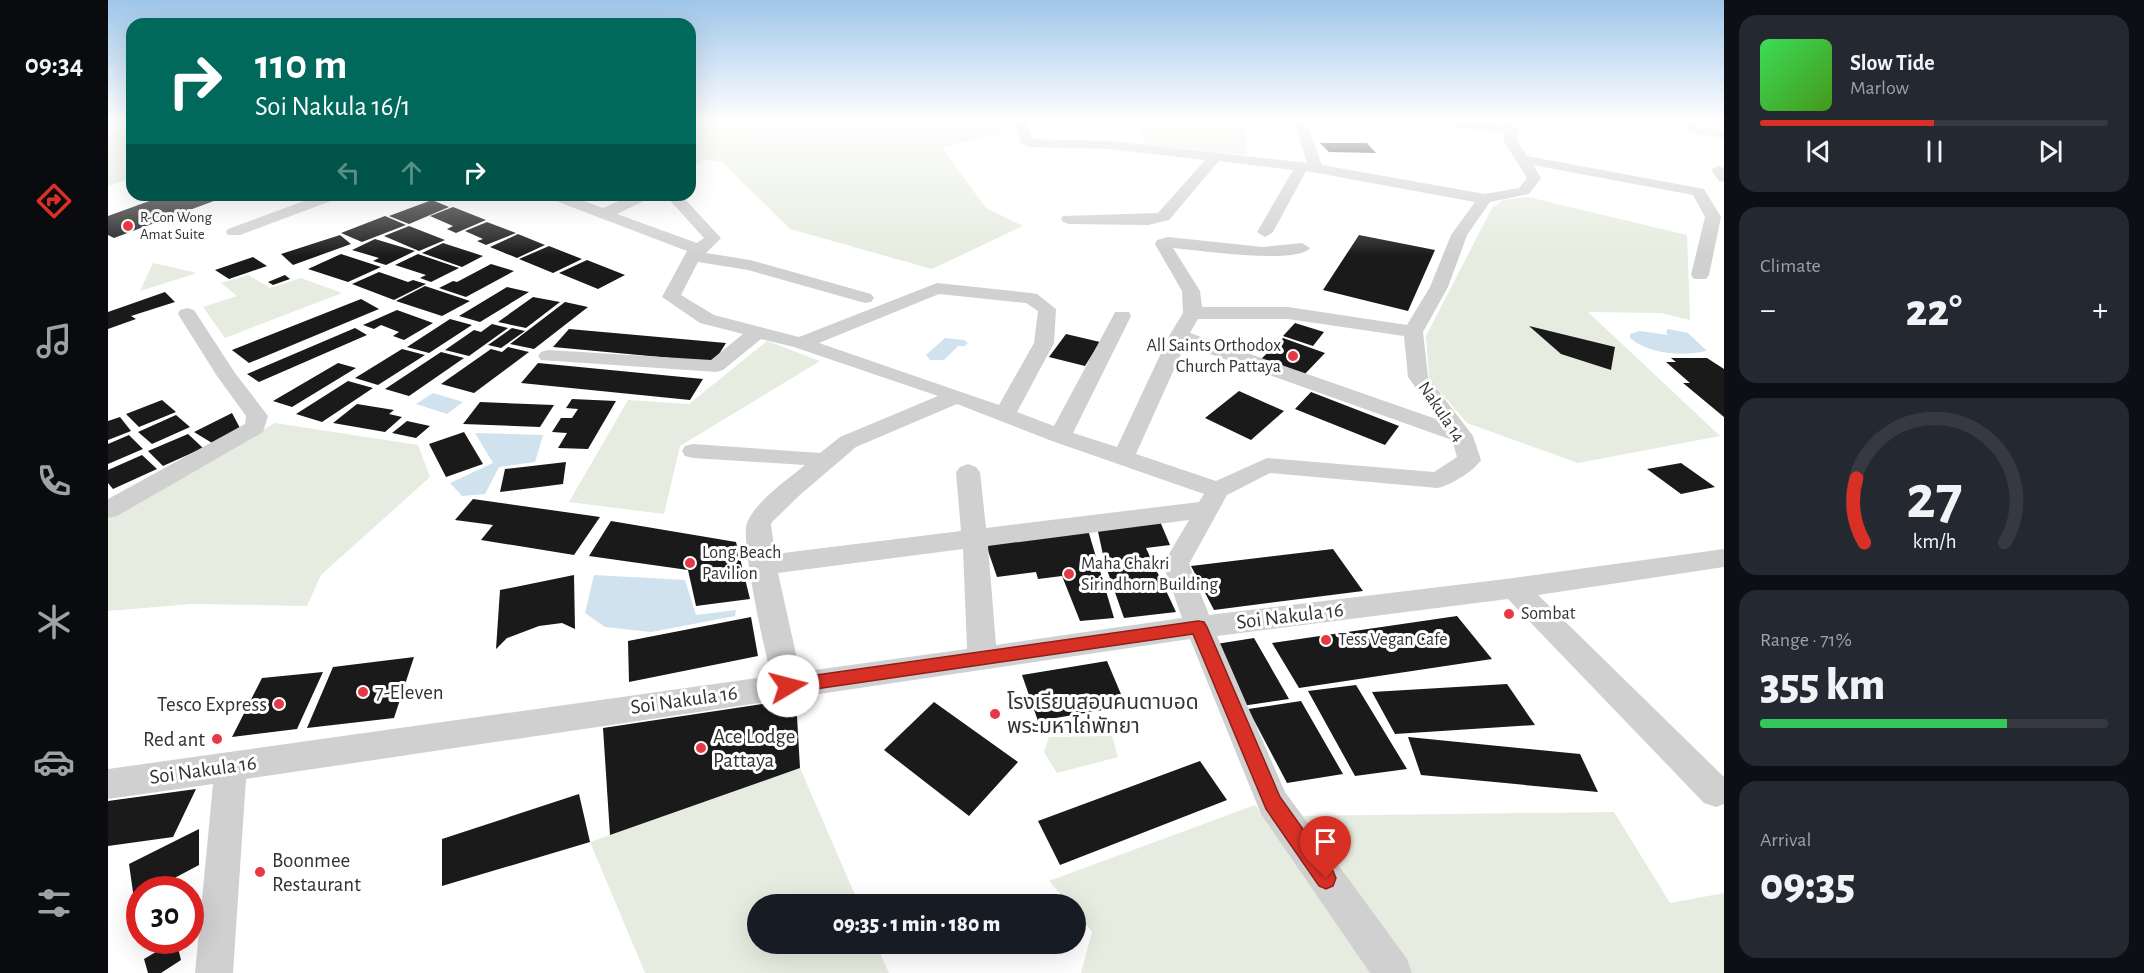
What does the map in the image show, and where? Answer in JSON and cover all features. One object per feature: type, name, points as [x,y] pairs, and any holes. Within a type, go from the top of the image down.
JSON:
[{"type":"street","points":[[1070,219],[1156,219],[1163,217],[1208,165]]},
{"type":"street","points":[[1294,165],[1485,199],[1524,191],[1534,178],[1525,165]]},
{"type":"street","points":[[1556,165],[1699,192],[1713,217],[1701,267],[1724,263]]},
{"type":"street","points":[[1265,232],[1309,167]]},
{"type":"street","points":[[1724,171],[1718,170],[1724,178]]},
{"type":"street","points":[[1192,313],[1288,314],[1413,332],[1439,287],[1460,235],[1485,199]]},
{"type":"street","points":[[234,231],[317,201]]},
{"type":"street","points":[[569,201],[696,253],[750,265],[865,298]]},
{"type":"street","points":[[603,214],[632,201]]},
{"type":"street","points":[[679,201],[713,238],[696,253],[671,297],[707,319],[801,343],[957,396],[1060,436],[1124,456],[1213,500]]},
{"type":"street","points":[[1066,204],[1173,206]]},
{"type":"street","points":[[1124,456],[1179,336],[1192,313],[1191,291],[1165,249],[1164,243],[1263,252],[1302,249]]},
{"type":"street","points":[[801,343],[937,288],[1031,298],[1047,309],[1044,343],[1005,414]]},
{"type":"street","points":[[108,510],[255,427],[257,416],[226,376],[187,314]]},
{"type":"street","points":[[1060,436],[1122,316]]},
{"type":"street","points":[[548,356],[716,366],[759,331]]},
{"type":"street","name":"Nakula 14","points":[[1213,500],[1267,465],[1438,480],[1469,460],[1461,436],[1418,377],[1413,332]]},
{"type":"street","points":[[1179,336],[1461,436]]},
{"type":"street","points":[[788,686],[771,613],[758,525],[762,517],[823,461],[848,442],[957,396]]},
{"type":"street","points":[[693,450],[823,461]]},
{"type":"street","points":[[968,472],[975,538],[982,658]]},
{"type":"street","points":[[765,565],[975,538],[1213,500]]},
{"type":"street","points":[[1213,500],[1176,564],[1198,627],[1273,803],[1393,973]]},
{"type":"street","name":"Soi Nakula 16","points":[[108,784],[1198,627],[1514,588],[1724,558]]},
{"type":"street","points":[[1514,588],[1716,792]]},
{"type":"street","points":[[214,973],[231,766]]},
{"type":"shaded area","points":[[108,165],[126,165],[126,180],[108,186]]},
{"type":"shaded area","points":[[725,165],[955,165],[986,208],[1023,226],[932,269],[790,229]]},
{"type":"shaded area","points":[[1528,197],[1687,235],[1690,320],[1661,313],[1588,312],[1720,436],[1578,463],[1467,423],[1429,379],[1426,336],[1492,208],[1503,200]]},
{"type":"shaded area","points":[[153,263],[197,273],[140,291]]},
{"type":"shaded area","points":[[248,275],[270,288],[301,278],[342,293],[225,338],[203,307],[237,296],[221,283]]},
{"type":"shaded area","points":[[767,341],[820,361],[680,446],[664,514],[569,502],[628,400],[689,404]]},
{"type":"shaded area","points":[[275,423],[418,445],[430,477],[321,575],[307,606],[192,604],[108,611],[108,517]]},
{"type":"shaded area","points":[[1112,736],[1118,757],[1057,773],[1044,752],[1049,737]]},
{"type":"shaded area","points":[[800,768],[855,894],[747,894],[747,954],[880,954],[889,973],[645,973],[590,842]]},
{"type":"shaded area","points":[[1255,805],[1371,973],[1081,973],[1092,932],[1086,924],[1086,894],[1060,894],[1049,881]]},
{"type":"shaded area","points":[[1614,812],[1670,903],[1724,893],[1724,973],[1410,973],[1296,816]]},
{"type":"water","points":[[1668,329],[1688,333],[1707,351],[1667,353],[1647,348],[1630,338],[1630,334],[1640,331],[1668,335],[1666,332]]},
{"type":"water","points":[[945,338],[964,340],[968,343],[965,346],[958,346],[944,360],[930,360],[926,355]]},
{"type":"water","points":[[433,393],[463,402],[447,414],[416,404]]},
{"type":"water","points":[[475,433],[543,435],[535,462],[499,467],[485,494],[462,496],[450,483],[493,463]]},
{"type":"water","points":[[594,575],[685,580],[696,615],[736,610],[735,616],[651,632],[605,627],[585,613]]},
{"type":"building","name":"R-Con Wong Amat Suite","points":[[149,201],[214,201],[114,238],[108,235],[108,216]]},
{"type":"building","points":[[429,201],[449,207],[409,224],[389,216]]},
{"type":"building","points":[[453,207],[486,220],[456,233],[447,229],[453,226],[430,216]]},
{"type":"building","points":[[385,216],[406,225],[362,242],[341,233]]},
{"type":"building","points":[[487,222],[516,233],[486,245],[477,241],[483,239],[465,231]]},
{"type":"building","points":[[409,226],[445,240],[419,251],[384,236]]},
{"type":"building","points":[[518,234],[545,245],[517,258],[490,247]]},
{"type":"building","points":[[340,235],[351,244],[293,265],[281,254]]},
{"type":"building","points":[[1359,235],[1435,250],[1408,311],[1323,290]]},
{"type":"building","points":[[375,239],[415,251],[386,265],[373,261],[379,258],[352,250]]},
{"type":"building","points":[[443,243],[483,256],[462,267],[422,253]]},
{"type":"building","points":[[549,246],[582,259],[553,273],[519,259]]},
{"type":"building","points":[[341,254],[381,267],[348,282],[308,269]]},
{"type":"building","points":[[418,254],[459,268],[431,282],[420,278],[426,275],[395,265]]},
{"type":"building","points":[[253,257],[267,266],[229,279],[215,270]]},
{"type":"building","points":[[587,260],[625,275],[598,289],[559,273]]},
{"type":"building","points":[[491,264],[514,271],[466,297],[439,288],[453,281],[457,282]]},
{"type":"building","points":[[379,272],[408,282],[413,280],[426,284],[394,300],[352,284]]},
{"type":"building","points":[[285,275],[290,279],[273,285],[268,282]]},
{"type":"building","points":[[425,286],[470,301],[442,316],[396,301]]},
{"type":"building","points":[[507,287],[529,292],[480,322],[459,316]]},
{"type":"building","points":[[165,292],[175,302],[131,316],[136,319],[108,329],[108,312]]},
{"type":"building","points":[[533,297],[560,302],[526,328],[498,322]]},
{"type":"building","points":[[361,299],[379,309],[249,363],[232,350]]},
{"type":"building","points":[[565,302],[588,307],[534,349],[510,344]]},
{"type":"building","points":[[397,310],[433,323],[404,340],[393,336],[399,332],[381,325],[374,329],[363,325]]},
{"type":"building","points":[[450,319],[472,325],[429,353],[407,347]]},
{"type":"building","points":[[1295,323],[1324,332],[1313,346],[1283,336]]},
{"type":"building","points":[[492,324],[508,328],[469,356],[445,350],[474,330],[481,332]]},
{"type":"building","points":[[1529,326],[1615,347],[1611,370],[1561,354]]},
{"type":"building","points":[[355,328],[367,335],[259,382],[247,374]]},
{"type":"building","points":[[512,328],[525,331],[501,348],[488,345]]},
{"type":"building","points":[[569,329],[726,343],[714,362],[553,347]]},
{"type":"building","points":[[1066,334],[1100,342],[1085,366],[1049,357]]},
{"type":"building","name":"All Saints Orthodox Church Pattaya","points":[[1283,338],[1325,353],[1303,376],[1260,360]]},
{"type":"building","points":[[508,347],[529,352],[474,393],[441,384],[491,349],[502,352]]},
{"type":"building","points":[[402,349],[425,355],[378,385],[355,378]]},
{"type":"building","points":[[441,352],[464,358],[409,396],[385,389]]},
{"type":"building","points":[[1671,358],[1707,358],[1724,369],[1724,417],[1683,383],[1690,383],[1666,362],[1676,362]]},
{"type":"building","points":[[338,363],[356,368],[292,407],[273,401]]},
{"type":"building","points":[[538,363],[703,379],[690,400],[521,383]]},
{"type":"building","points":[[348,381],[373,388],[322,422],[296,414]]},
{"type":"building","points":[[1239,391],[1284,411],[1251,440],[1205,418]]},
{"type":"building","points":[[1311,392],[1399,426],[1385,445],[1295,409]]},
{"type":"building","points":[[572,399],[616,401],[588,449],[558,448],[567,433],[552,432],[561,418],[572,418],[578,409],[566,408]]},
{"type":"building","points":[[162,400],[176,412],[139,427],[126,414]]},
{"type":"building","points":[[480,402],[554,405],[540,427],[463,424]]},
{"type":"building","points":[[357,404],[394,410],[389,414],[402,417],[385,432],[333,423]]},
{"type":"building","points":[[232,413],[240,428],[212,443],[194,432]]},
{"type":"building","points":[[176,415],[190,427],[152,444],[138,432]]},
{"type":"building","points":[[120,417],[131,431],[108,440],[108,421]]},
{"type":"building","points":[[407,421],[430,426],[416,438],[392,433]]},
{"type":"building","points":[[464,432],[483,464],[446,477],[429,444]]},
{"type":"building","points":[[188,434],[203,448],[163,466],[148,451]]},
{"type":"building","points":[[129,435],[143,449],[108,464],[108,444]]},
{"type":"building","points":[[142,455],[157,469],[113,489],[108,483],[108,470]]},
{"type":"building","points":[[566,462],[563,484],[500,492],[505,469]]},
{"type":"building","points":[[1681,463],[1715,487],[1681,494],[1647,469]]},
{"type":"building","points":[[473,499],[600,517],[574,555],[481,540],[493,525],[455,520]]},
{"type":"building","points":[[1159,519],[1170,545],[1146,548],[1176,612],[1124,618],[1105,564],[1097,527]]},
{"type":"building","name":"Long Beach Pavilion","points":[[611,521],[736,542],[750,599],[696,606],[688,570],[589,556]]},
{"type":"building","name":"Maha Chakri Sirindhorn Building","points":[[1088,530],[1114,618],[1080,621],[1062,576],[1038,579],[1036,572],[997,577],[985,542]]},
{"type":"building","points":[[1333,549],[1363,591],[1214,610],[1191,566]]},
{"type":"building","points":[[574,575],[575,629],[562,623],[539,626],[507,638],[496,649],[500,590]]},
{"type":"building","points":[[1457,616],[1492,659],[1299,688],[1272,643]]},
{"type":"building","name":"Long Beach Pavilion","points":[[751,617],[758,656],[629,682],[628,641]]},
{"type":"building","points":[[1254,638],[1289,699],[1242,706],[1210,645]]},
{"type":"building","name":"7-Eleven","points":[[414,657],[394,718],[307,728],[333,667]]},
{"type":"building","points":[[1107,661],[1126,706],[1038,721],[1022,675]]},
{"type":"building","name":"Tesco Express","points":[[323,672],[297,729],[232,737],[262,678]]},
{"type":"building","points":[[1507,684],[1535,725],[1395,734],[1372,692]]},
{"type":"building","points":[[1356,685],[1407,769],[1355,776],[1308,691]]},
{"type":"building","name":"Ace Lodge Pattaya","points":[[796,699],[800,768],[610,835],[603,728]]},
{"type":"building","points":[[1301,701],[1343,774],[1287,783],[1248,709]]},
{"type":"building","points":[[934,702],[1018,762],[969,816],[884,750]]},
{"type":"building","points":[[1408,737],[1580,754],[1598,792],[1421,775]]},
{"type":"building","points":[[1200,761],[1227,800],[1060,865],[1038,821]]},
{"type":"building","points":[[196,789],[173,837],[108,846],[108,801]]},
{"type":"building","points":[[579,794],[590,842],[442,886],[442,839]]},
{"type":"building","points":[[199,829],[199,865],[178,876],[131,876],[129,864]]},
{"type":"building","points":[[152,954],[180,954],[181,960],[161,973],[148,973],[144,959]]},
{"type":"place","name":"R-Con Wong Amat Suite","points":[[128,226]]},
{"type":"place","name":"All Saints Orthodox Church Pattaya","points":[[1293,356]]},
{"type":"place","name":"Long Beach Pavilion","points":[[690,563]]},
{"type":"place","name":"Maha Chakri Sirindhorn Building","points":[[1069,574]]},
{"type":"place","name":"Sombat","points":[[1509,614]]},
{"type":"place","name":"Tess Vegan Cafe","points":[[1326,640]]},
{"type":"place","name":"7-Eleven","points":[[363,692]]},
{"type":"place","name":"Tesco Express","points":[[279,704]]},
{"type":"place","name":"โรงเรียนสอนคนตาบอด พระมหาไถ่พัทยา","points":[[995,714]]},
{"type":"place","name":"Red ant","points":[[217,739]]},
{"type":"place","name":"Ace Lodge Pattaya","points":[[701,748]]},
{"type":"place","name":"Boonmee Restaurant","points":[[260,872]]},
{"type":"route","points":[[788,686],[1198,627],[1273,803],[1326,878]]}]
